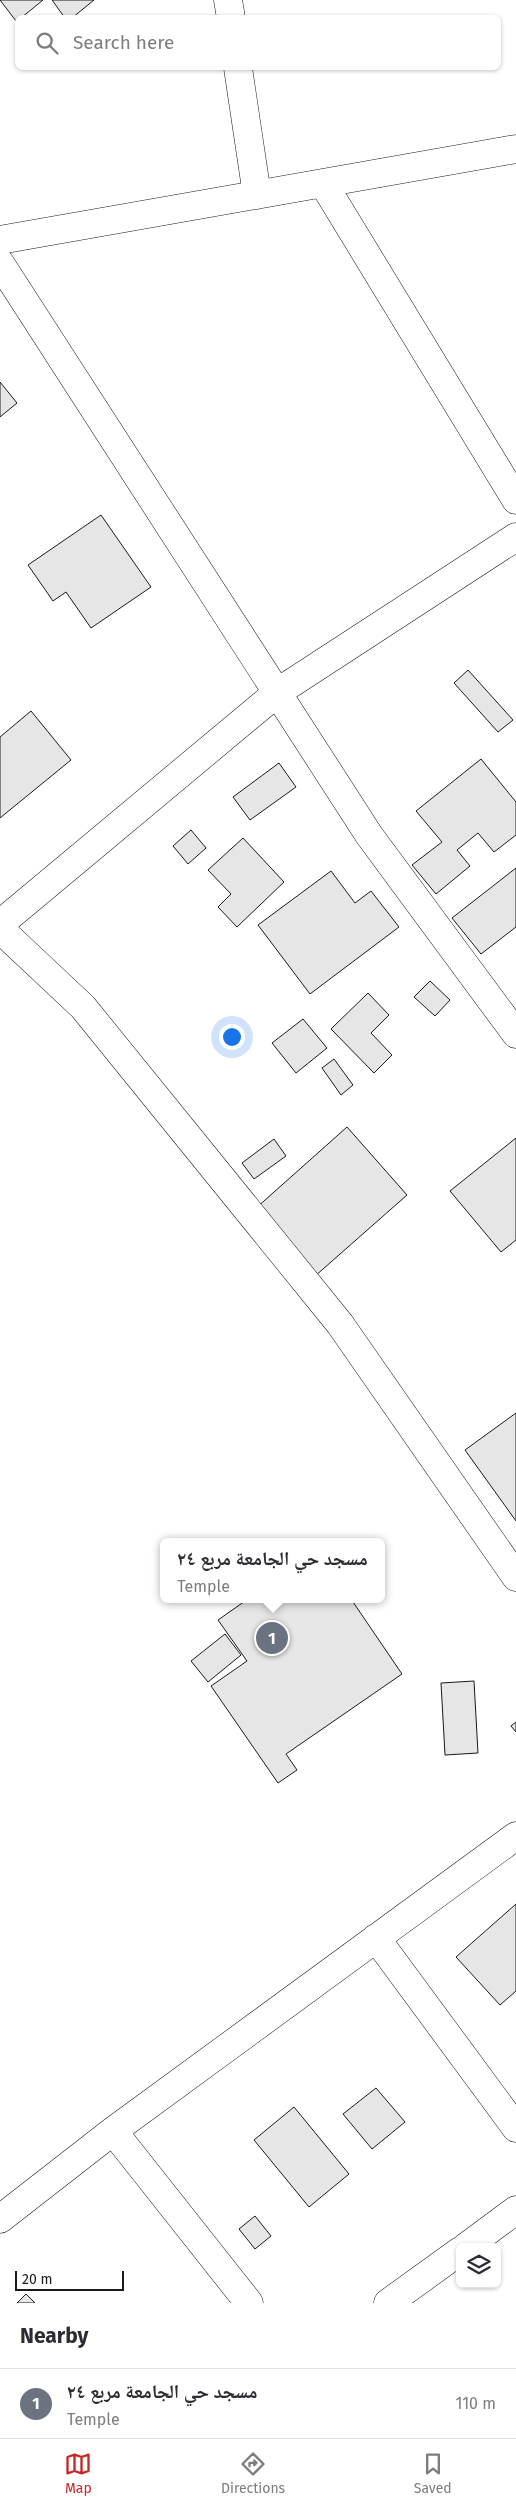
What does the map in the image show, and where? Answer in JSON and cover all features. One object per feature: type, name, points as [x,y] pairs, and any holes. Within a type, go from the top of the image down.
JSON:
[{"type":"street","points":[[228,0],[230,15]]},
{"type":"street","points":[[238,70],[257,195]]},
{"type":"street","points":[[0,240],[516,149]]},
{"type":"street","points":[[323,183],[516,500]]},
{"type":"street","points":[[0,263],[369,834],[516,1034]]},
{"type":"street","points":[[0,924],[278,692],[516,537]]},
{"type":"street","points":[[0,928],[83,1007],[340,1324],[516,1577]]},
{"type":"street","points":[[0,2219],[113,2131],[516,1836]]},
{"type":"street","points":[[376,1938],[516,2128]]},
{"type":"street","points":[[113,2131],[249,2303]]},
{"type":"street","points":[[471,2243],[516,2210]]},
{"type":"street","points":[[388,2303],[456,2254]]},
{"type":"building","points":[[0,0],[43,0],[25,15],[15,15],[15,20]]},
{"type":"building","points":[[52,0],[94,0],[76,15],[63,15]]},
{"type":"building","points":[[0,382],[17,403],[0,417]]},
{"type":"building","points":[[101,515],[151,587],[91,628],[66,592],[53,601],[28,565]]},
{"type":"building","points":[[468,670],[513,720],[498,732],[454,683]]},
{"type":"building","points":[[31,711],[71,760],[0,818],[0,737]]},
{"type":"building","points":[[481,759],[516,802],[516,835],[494,852],[478,833],[457,850],[470,866],[436,894],[412,865],[442,842],[416,811]]},
{"type":"building","points":[[279,763],[296,787],[250,820],[233,797]]},
{"type":"building","points":[[191,830],[206,848],[188,864],[173,846]]},
{"type":"building","points":[[243,838],[284,882],[237,927],[218,907],[231,894],[208,870]]},
{"type":"building","points":[[516,868],[516,927],[481,954],[452,918]]},
{"type":"building","points":[[331,871],[355,903],[371,891],[399,927],[310,994],[258,925]]},
{"type":"building","points":[[430,981],[450,1000],[435,1016],[414,997]]},
{"type":"building","points":[[368,993],[389,1015],[371,1033],[392,1055],[374,1073],[331,1029]]},
{"type":"building","points":[[303,1019],[327,1048],[296,1073],[272,1043]]},
{"type":"building","points":[[334,1059],[353,1085],[341,1095],[322,1068]]},
{"type":"building","points":[[347,1127],[407,1195],[314,1277],[255,1209]]},
{"type":"building","points":[[516,1138],[516,1240],[501,1252],[450,1191]]},
{"type":"building","points":[[274,1139],[286,1156],[254,1179],[242,1163]]},
{"type":"building","points":[[516,1413],[516,1521],[465,1450]]},
{"type":"building","points":[[242,1603],[354,1603],[402,1674],[286,1754],[297,1770],[278,1783],[211,1686],[247,1661],[218,1620]]},
{"type":"building","points":[[225,1634],[241,1655],[208,1682],[191,1661]]},
{"type":"building","points":[[474,1681],[478,1753],[445,1755],[441,1683]]},
{"type":"building","points":[[516,1722],[516,1732],[511,1726]]},
{"type":"building","points":[[516,1904],[516,1991],[500,2005],[456,1957]]},
{"type":"building","points":[[376,2088],[405,2122],[372,2149],[343,2114]]},
{"type":"building","points":[[294,2107],[349,2174],[309,2207],[254,2140]]},
{"type":"building","points":[[255,2216],[271,2236],[255,2249],[239,2229]]},
{"type":"building","points":[[26,2294],[35,2303],[17,2303]]},
{"type":"place","name":"مسجد حي الجامعة مربع ٢٤","points":[[272,1638]]}]
